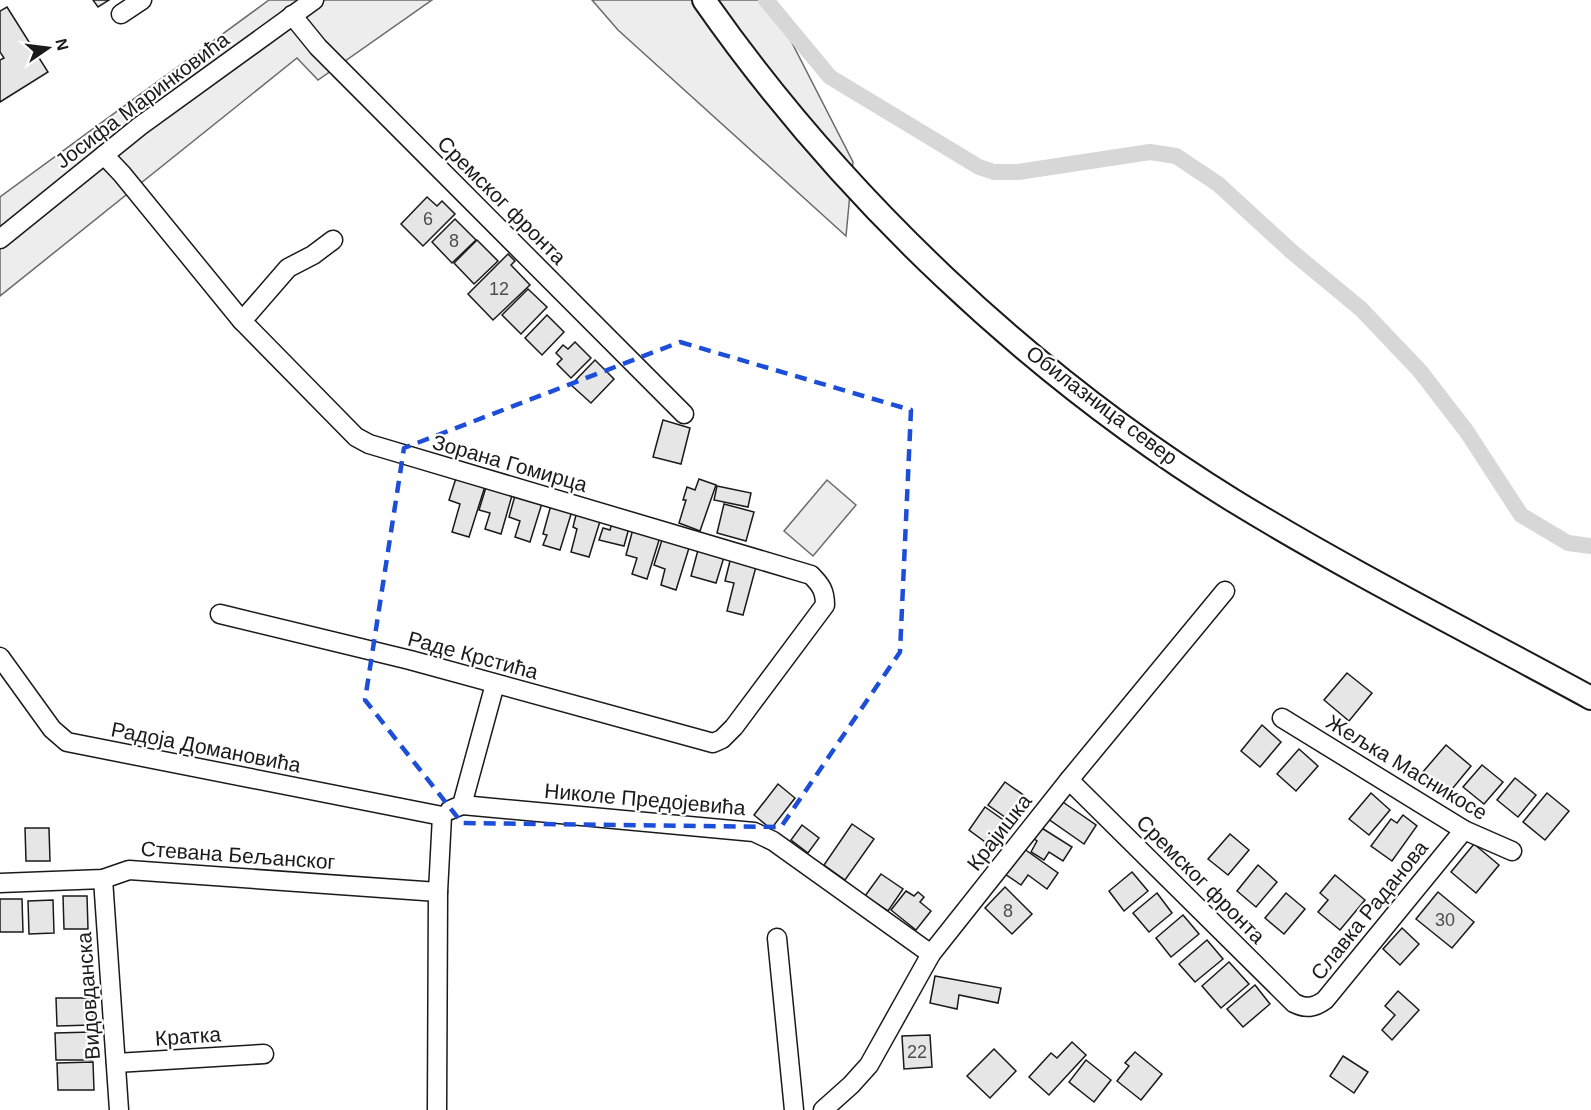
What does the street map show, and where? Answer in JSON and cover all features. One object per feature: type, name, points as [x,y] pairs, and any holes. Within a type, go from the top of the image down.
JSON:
[{"type":"main road","name":"Обилазница север","points":[[704,0],[797,123],[896,229],[959,292],[1052,371],[1125,428],[1233,500],[1361,573],[1591,698]]},
{"type":"street","points":[[121,14],[142,0]]},
{"type":"street","name":"Јосифа Маринковића","points":[[0,238],[140,126],[314,0]]},
{"type":"street","name":"Сремског фронта","points":[[292,15],[334,64],[684,414]]},
{"type":"street","name":"Зорана Гомирца","points":[[104,155],[242,321],[356,437],[369,444],[811,575],[821,585],[825,594],[825,605],[734,727],[722,739],[713,743]]},
{"type":"street","points":[[242,321],[288,268],[313,255],[333,240]]},
{"type":"street","name":"Крајишка","points":[[823,1110],[869,1065],[931,954],[1069,780],[1225,591]]},
{"type":"street","name":"Раде Крстића","points":[[220,614],[410,660],[713,743]]},
{"type":"street","name":"Радоја Домановића","points":[[2,662],[52,729],[67,742],[442,816]]},
{"type":"street","points":[[437,1110],[438,892],[442,816],[462,805],[495,684]]},
{"type":"street","name":"Жељка Масникосе","points":[[1281,718],[1464,830],[1512,851]]},
{"type":"street","name":"Сремског фронта","points":[[1069,780],[1294,1003],[1303,1007]]},
{"type":"street","name":"Николе Предојевића","points":[[462,805],[754,832],[773,841],[931,954]]},
{"type":"street","name":"Славка Раданова","points":[[1303,1007],[1318,1005],[1325,1000],[1464,830]]},
{"type":"street","name":"Стевана Бељанског","points":[[0,883],[103,879],[129,870],[438,892]]},
{"type":"street","name":"Видовданска","points":[[103,879],[119,1110]]},
{"type":"street","points":[[777,938],[794,1110]]},
{"type":"street","name":"Кратка","points":[[116,1063],[264,1053]]},
{"type":"highlighted area","points":[[680,342],[911,410],[900,652],[781,827],[462,823],[365,700],[404,448]]},
{"type":"shaded area","points":[[269,0],[432,0],[318,80],[297,58],[0,296],[0,197]]},
{"type":"shaded area","points":[[592,0],[770,0],[853,162],[846,236],[618,30]]},
{"type":"shaded area","points":[[827,480],[856,505],[813,556],[784,531]]},
{"type":"building","points":[[93,0],[109,0],[98,7]]},
{"type":"building","points":[[7,7],[48,72],[0,102],[0,60],[4,58],[0,52],[0,11]]},
{"type":"building","points":[[427,197],[437,206],[442,201],[455,214],[423,246],[401,224]]},
{"type":"building","points":[[455,219],[476,240],[452,263],[432,242]]},
{"type":"building","points":[[477,240],[498,261],[474,284],[454,263]]},
{"type":"building","points":[[508,254],[515,261],[511,265],[530,285],[493,320],[468,294]]},
{"type":"building","points":[[528,289],[547,307],[521,334],[502,315]]},
{"type":"building","points":[[547,315],[564,332],[542,355],[525,338]]},
{"type":"building","points":[[575,342],[591,358],[571,378],[557,364],[562,359],[556,353],[563,345],[568,349]]},
{"type":"building","points":[[595,360],[614,379],[591,403],[571,385]]},
{"type":"building","points":[[663,420],[690,428],[681,464],[653,457]]},
{"type":"building","points":[[457,475],[486,483],[469,537],[452,532],[460,504],[449,500]]},
{"type":"building","points":[[699,479],[716,485],[700,531],[679,523],[686,500],[683,500],[687,487],[695,490]]},
{"type":"building","points":[[487,484],[513,492],[501,534],[485,529],[490,513],[479,510]]},
{"type":"building","points":[[717,486],[751,493],[748,507],[714,500]]},
{"type":"building","points":[[516,492],[543,500],[530,542],[515,537],[520,521],[509,517]]},
{"type":"building","points":[[724,504],[754,512],[746,541],[717,533]]},
{"type":"building","points":[[551,505],[572,511],[560,550],[543,545],[547,535],[543,534]]},
{"type":"building","points":[[577,511],[601,518],[589,557],[571,552],[577,529],[573,527]]},
{"type":"building","points":[[612,523],[629,528],[624,546],[599,540],[603,528],[610,530]]},
{"type":"building","points":[[633,529],[660,537],[647,579],[632,574],[637,558],[626,555]]},
{"type":"building","points":[[662,540],[689,548],[676,590],[661,585],[665,569],[654,565]]},
{"type":"building","points":[[698,550],[724,557],[716,583],[691,576]]},
{"type":"building","points":[[731,557],[757,563],[743,615],[727,611],[734,583],[725,581]]},
{"type":"building","points":[[1347,673],[1372,693],[1349,721],[1324,700]]},
{"type":"building","points":[[1262,725],[1281,742],[1260,767],[1241,751]]},
{"type":"building","points":[[1446,745],[1471,766],[1448,794],[1422,773]]},
{"type":"building","points":[[1299,749],[1318,766],[1296,791],[1277,774]]},
{"type":"building","points":[[1482,765],[1503,782],[1484,804],[1463,787]]},
{"type":"building","points":[[1515,778],[1536,795],[1518,817],[1497,800]]},
{"type":"building","points":[[1005,782],[1029,799],[1012,822],[988,805]]},
{"type":"building","points":[[778,784],[795,798],[771,829],[754,815]]},
{"type":"building","points":[[1371,793],[1390,810],[1369,835],[1349,819]]},
{"type":"building","points":[[1547,793],[1569,811],[1545,840],[1523,822]]},
{"type":"building","points":[[1057,798],[1096,825],[1084,844],[1044,816]]},
{"type":"building","points":[[985,807],[1009,824],[992,847],[969,830]]},
{"type":"building","points":[[1403,815],[1417,826],[1392,861],[1371,846],[1391,819],[1397,823]]},
{"type":"building","points":[[852,824],[874,839],[845,880],[824,865]]},
{"type":"building","points":[[802,825],[819,838],[808,853],[791,840]]},
{"type":"building","points":[[1037,825],[1072,847],[1063,861],[1049,852],[1044,860],[1031,852],[1037,841],[1030,836]]},
{"type":"building","points":[[25,828],[49,828],[50,861],[26,861]]},
{"type":"building","points":[[1230,834],[1249,850],[1228,875],[1208,859]]},
{"type":"building","points":[[1474,844],[1499,865],[1476,893],[1451,872]]},
{"type":"building","points":[[1020,846],[1058,873],[1047,889],[1028,875],[1021,885],[1002,872]]},
{"type":"building","points":[[1258,865],[1277,882],[1256,907],[1237,891]]},
{"type":"building","points":[[1132,872],[1148,891],[1124,911],[1109,891]]},
{"type":"building","points":[[881,874],[903,889],[888,911],[865,896]]},
{"type":"building","points":[[1335,875],[1365,900],[1340,930],[1318,912],[1328,900],[1320,893]]},
{"type":"building","points":[[1005,887],[1032,914],[1012,934],[985,908]]},
{"type":"building","points":[[906,891],[914,896],[918,892],[924,897],[920,902],[931,911],[916,930],[891,910]]},
{"type":"building","points":[[1438,892],[1474,922],[1452,948],[1416,919]]},
{"type":"building","points":[[1157,893],[1172,913],[1149,932],[1133,913]]},
{"type":"building","points":[[1286,893],[1305,909],[1284,934],[1265,918]]},
{"type":"building","points":[[63,896],[87,896],[88,929],[64,929]]},
{"type":"building","points":[[0,899],[22,899],[23,932],[0,932]]},
{"type":"building","points":[[53,900],[54,933],[29,934],[28,901]]},
{"type":"building","points":[[1183,915],[1199,934],[1171,957],[1156,938]]},
{"type":"building","points":[[1402,928],[1419,944],[1400,965],[1383,949]]},
{"type":"building","points":[[1207,940],[1223,959],[1195,982],[1179,964]]},
{"type":"building","points":[[1229,962],[1249,984],[1221,1008],[1202,986]]},
{"type":"building","points":[[935,976],[1001,988],[998,1003],[959,995],[957,1009],[930,1003]]},
{"type":"building","points":[[1255,985],[1270,1004],[1243,1027],[1227,1009]]},
{"type":"building","points":[[1398,991],[1419,1010],[1392,1040],[1382,1030],[1395,1015],[1385,1006]]},
{"type":"building","points":[[56,998],[92,998],[93,1025],[57,1026]]},
{"type":"building","points":[[92,1032],[92,1060],[56,1060],[55,1033]]},
{"type":"building","points":[[930,1035],[932,1067],[904,1069],[902,1036]]},
{"type":"building","points":[[1072,1042],[1086,1055],[1049,1095],[1029,1077],[1051,1053],[1057,1058]]},
{"type":"building","points":[[994,1049],[1016,1071],[990,1098],[967,1076]]},
{"type":"building","points":[[1135,1052],[1162,1074],[1141,1100],[1117,1081],[1129,1066],[1125,1063]]},
{"type":"building","points":[[1343,1056],[1368,1072],[1354,1093],[1330,1076]]},
{"type":"building","points":[[1086,1060],[1111,1080],[1094,1102],[1069,1082]]},
{"type":"building","points":[[93,1062],[94,1090],[58,1090],[57,1063]]},
{"type":"waterway","points":[[766,0],[830,77],[979,167],[994,172],[1018,172],[1150,152],[1176,156],[1218,184],[1291,251],[1361,309],[1420,371],[1467,432],[1521,515],[1568,543],[1591,546]]}]
